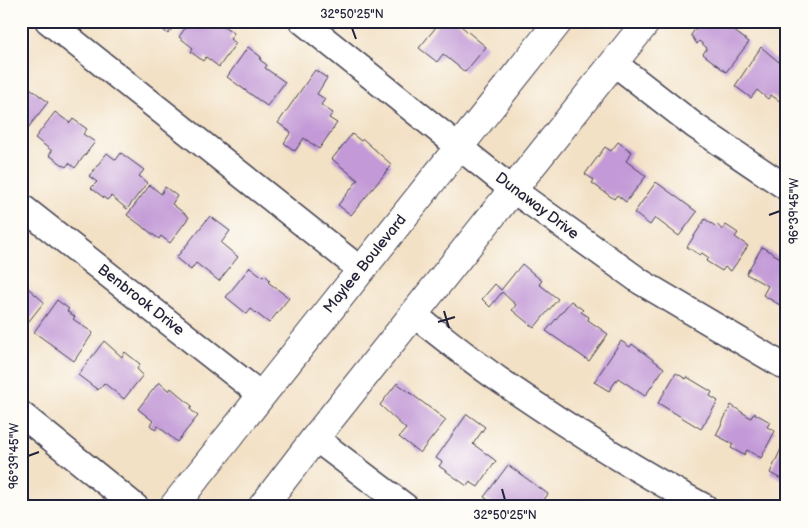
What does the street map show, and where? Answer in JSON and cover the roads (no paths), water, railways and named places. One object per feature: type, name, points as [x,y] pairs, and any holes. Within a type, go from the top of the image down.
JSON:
[{"type":"main road","name":"Maylee Boulevard","points":[[173,507],[559,21]]},
{"type":"main road","points":[[262,507],[647,21]]},
{"type":"street","points":[[48,21],[361,270]]},
{"type":"street","name":"Dunaway Drive","points":[[302,21],[513,190],[641,282],[787,368]]},
{"type":"street","points":[[614,63],[695,126],[787,188]]},
{"type":"street","name":"Benbrook Drive","points":[[21,206],[261,395]]},
{"type":"street","points":[[414,315],[497,378],[545,410],[704,507]]},
{"type":"street","points":[[21,414],[136,507]]},
{"type":"street","points":[[315,438],[406,507]]}]
